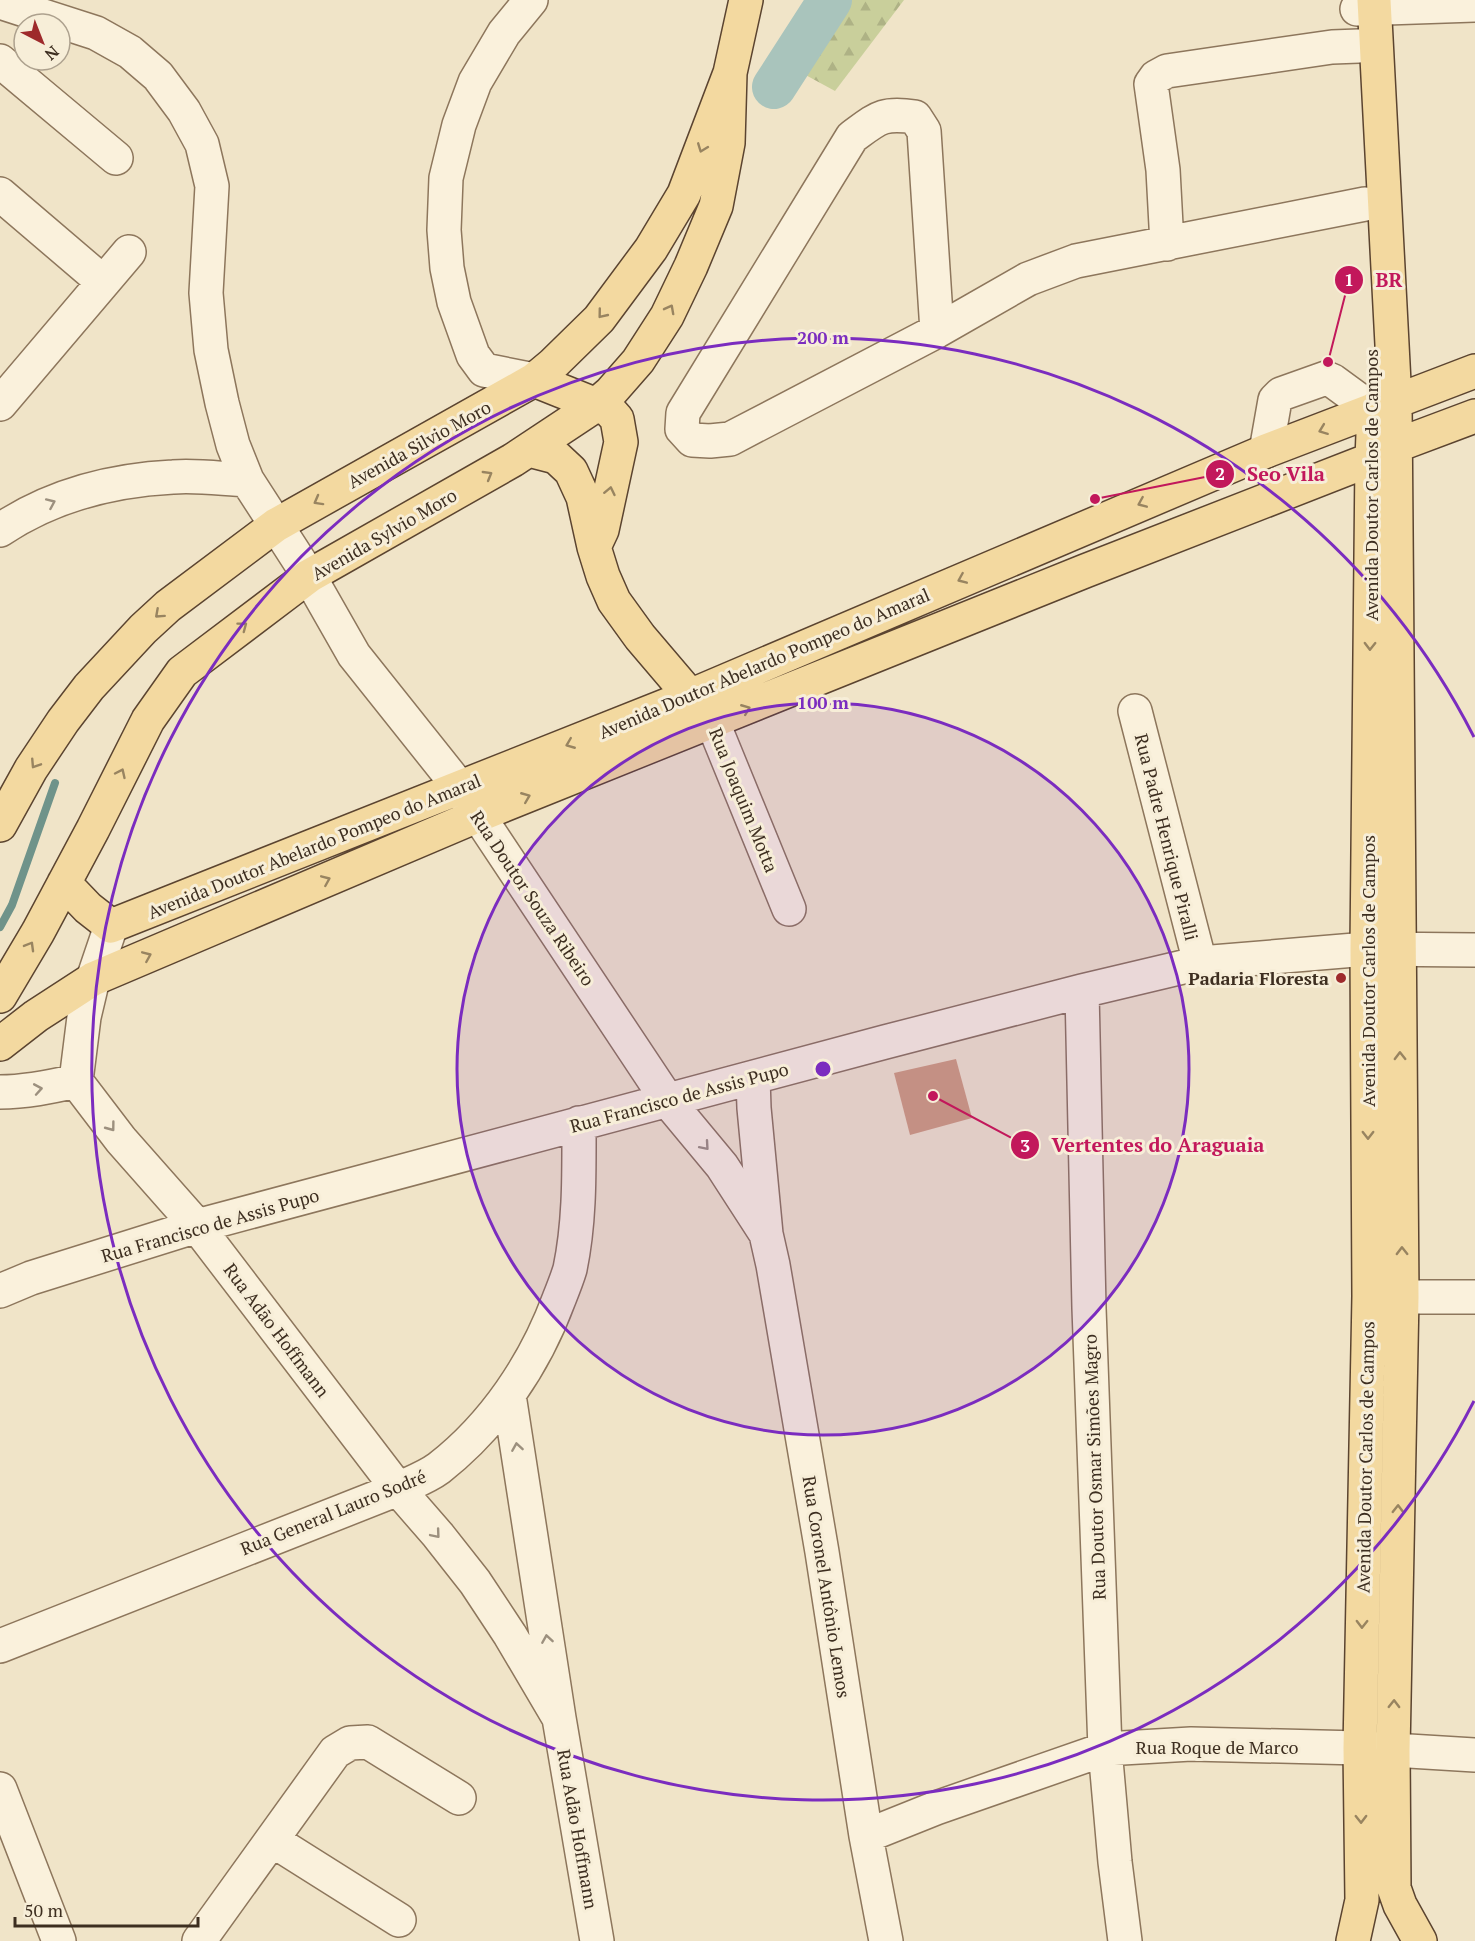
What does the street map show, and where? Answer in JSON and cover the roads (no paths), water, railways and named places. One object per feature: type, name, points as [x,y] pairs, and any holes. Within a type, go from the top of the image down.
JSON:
[{"type":"main road","name":"Avenida Silvio Moro","points":[[0,825],[31,769],[63,720],[89,687],[143,628],[168,606],[276,525],[534,380],[599,319],[651,249],[684,194],[730,73],[746,0]]},
{"type":"main road","name":"Avenida Doutor Carlos de Campos","points":[[1365,4],[1359,46],[1365,204],[1385,406]]},
{"type":"main road","name":"Avenida Doutor Carlos de Campos","points":[[1353,1941],[1362,1900],[1359,1748],[1369,1296],[1367,949],[1385,406],[1365,4]]},
{"type":"main road","name":"Avenida Sylvio Moro","points":[[0,996],[64,882],[148,720],[182,672],[309,576],[513,460],[596,405],[610,393],[638,361],[667,316],[706,234],[716,206],[728,143],[730,73]]},
{"type":"main road","name":"Avenida Doutor Abelardo Pompeo do Amaral","points":[[111,926],[690,696],[1266,451],[1475,371]]},
{"type":"main road","points":[[534,380],[609,410],[618,419],[621,442],[602,530],[594,547]]},
{"type":"main road","name":"Avenida Doutor Abelardo Pompeo do Amaral","points":[[0,1044],[36,1016],[93,979],[479,815],[1475,416]]},
{"type":"main road","name":"Rua Joaquim Motta","points":[[529,450],[556,457],[571,471],[583,496],[594,547],[614,601],[640,637],[713,723]]},
{"type":"main road","name":"Avenida Doutor Carlos de Campos","points":[[1383,452],[1399,951],[1402,1297],[1393,1751],[1394,1888],[1400,1905],[1420,1941]]},
{"type":"main road","points":[[1071,532],[1085,572]]},
{"type":"main road","points":[[64,882],[88,908],[111,926]]},
{"type":"street","points":[[531,0],[504,33],[475,82],[459,125],[446,178],[444,230],[447,267],[454,302],[473,355],[484,370],[534,380]]},
{"type":"street","name":"Rua Doutor Souza Ribeiro","points":[[0,2],[96,33],[130,52],[158,76],[184,111],[202,144],[212,186],[206,293],[211,350],[232,445],[247,480],[309,576],[354,656],[460,788],[668,1101]]},
{"type":"street","points":[[1365,4],[1475,5]]},
{"type":"street","points":[[1167,244],[1163,170],[1151,84],[1156,76],[1178,69],[1332,47],[1359,46]]},
{"type":"street","points":[[0,61],[116,158]]},
{"type":"street","points":[[937,331],[924,131],[915,117],[894,114],[876,120],[852,137],[683,413],[682,429],[692,440],[730,439],[937,331],[1028,279],[1076,261],[1365,204]]},
{"type":"street","points":[[0,194],[103,282]]},
{"type":"street","points":[[0,405],[129,252]]},
{"type":"street","points":[[1266,451],[1275,400],[1281,394],[1326,378],[1385,406]]},
{"type":"street","points":[[0,530],[21,516],[63,497],[95,488],[175,477],[247,480]]},
{"type":"street","name":"Rua Padre Henrique Piralli","points":[[1135,711],[1200,963]]},
{"type":"street","name":"Rua Joaquim Motta","points":[[713,723],[789,909]]},
{"type":"street","points":[[0,1092],[42,1089],[76,1081],[84,1017],[93,979],[111,926]]},
{"type":"street","name":"Rua Francisco de Assis Pupo","points":[[0,1291],[31,1278],[197,1226],[1082,991],[1200,963],[1367,949],[1475,950]]},
{"type":"street","name":"Rua Doutor Osmar Simões Magro","points":[[1082,991],[1089,1308],[1105,1749],[1114,1862],[1125,1941]]},
{"type":"street","name":"Rua Coronel Antônio Lemos","points":[[753,1078],[766,1234],[822,1552],[866,1836],[886,1941]]},
{"type":"street","name":"Rua Adão Hoffmann","points":[[76,1081],[121,1140],[197,1226],[398,1489],[475,1582],[510,1635],[559,1718]]},
{"type":"street","name":"Rua Coronel Antônio Lemos","points":[[668,1101],[722,1166],[766,1234]]},
{"type":"street","name":"Rua General Lauro Sodré","points":[[0,1646],[398,1489],[437,1469],[473,1438],[509,1395],[531,1363],[552,1319],[569,1270],[578,1216],[579,1123]]},
{"type":"street","points":[[1369,1296],[1475,1297]]},
{"type":"street","name":"Rua Adão Hoffmann","points":[[509,1395],[559,1718],[597,1941]]},
{"type":"street","points":[[199,1941],[335,1752],[350,1743],[368,1742],[459,1798]]},
{"type":"street","name":"Rua Roque de Marco","points":[[866,1836],[936,1808],[1105,1749],[1191,1744],[1359,1748],[1475,1755]]},
{"type":"street","points":[[0,1789],[59,1941]]},
{"type":"street","points":[[272,1840],[399,1920]]},
{"type":"waterway","points":[[774,87],[830,0]]},
{"type":"waterway","points":[[0,927],[12,905],[55,783]]},
{"type":"place","name":"BR","points":[[1328,362]]},
{"type":"place","name":"Seo Vila","points":[[1095,499]]},
{"type":"place","name":"Padaria Floresta","points":[[1341,978]]},
{"type":"place","name":"Vertentes do Araguaia","points":[[933,1096]]}]
